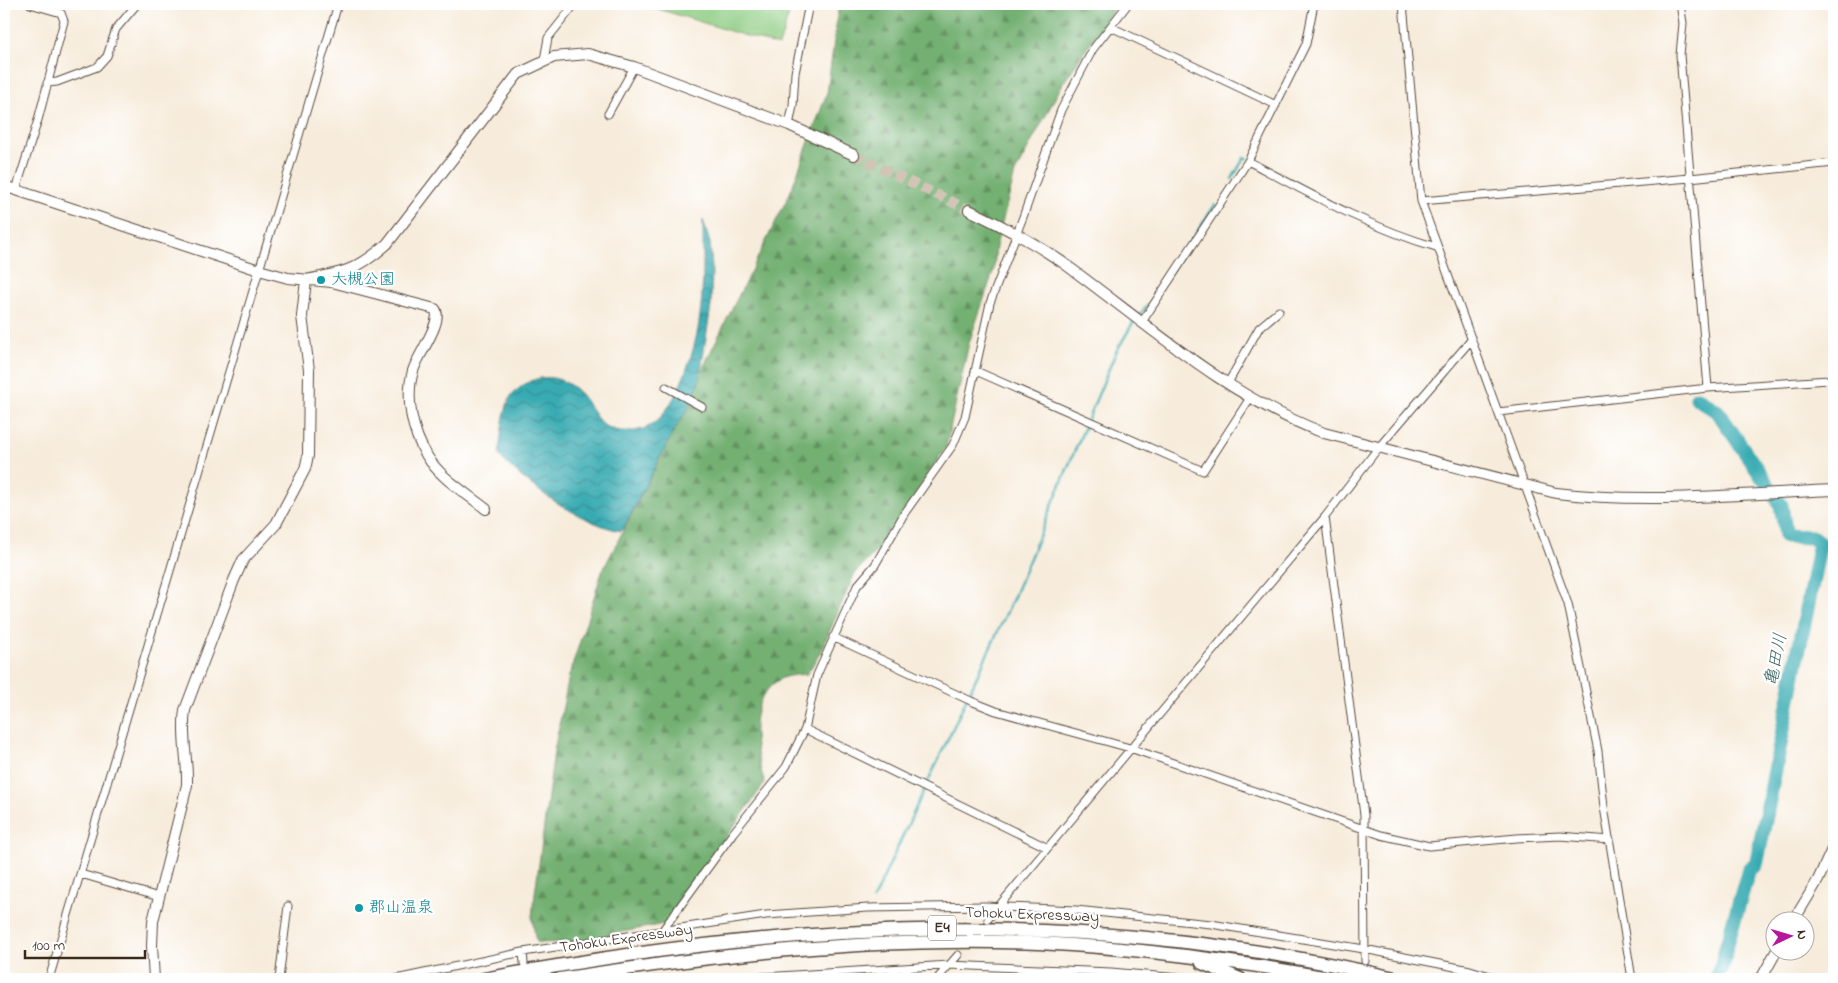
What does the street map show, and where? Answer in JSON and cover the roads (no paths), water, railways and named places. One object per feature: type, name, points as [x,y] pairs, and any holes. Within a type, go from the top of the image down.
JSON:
[{"type":"highway","name":"Tohoku Expressway","points":[[484,979],[594,959],[724,942],[867,930],[963,928],[1038,930],[1180,941],[1250,950],[1399,979]]},
{"type":"highway","name":"Tohoku Expressway","points":[[560,979],[724,956],[868,944],[1037,943],[1179,955],[1334,979]]},
{"type":"highway","points":[[1179,955],[1210,965],[1240,979]]},
{"type":"street","points":[[16,190],[38,120],[64,17],[61,13],[30,4]]},
{"type":"street","points":[[47,84],[97,67],[107,56],[116,29],[137,4]]},
{"type":"street","points":[[49,979],[338,4]]},
{"type":"street","points":[[544,60],[548,38],[575,4]]},
{"type":"street","points":[[789,125],[796,66],[809,4]]},
{"type":"street","points":[[662,931],[733,833],[786,768],[805,729],[817,675],[856,586],[875,564],[904,514],[953,445],[965,417],[990,303],[1061,110],[1094,50],[1128,4]]},
{"type":"street","points":[[1142,322],[1248,161],[1306,44],[1314,4]]},
{"type":"street","points":[[1402,4],[1421,201],[1436,247],[1472,339],[1568,604],[1598,751],[1632,979]]},
{"type":"street","points":[[1680,4],[1683,23],[1680,55],[1708,388]]},
{"type":"street","points":[[1111,27],[1276,105]]},
{"type":"street","points":[[306,280],[345,273],[368,261],[387,244],[518,74],[544,60],[569,55],[588,54],[634,66],[789,125],[854,155]]},
{"type":"street","points":[[608,114],[634,66]]},
{"type":"street","points":[[1248,161],[1365,222],[1398,236],[1436,247]]},
{"type":"street","points":[[1421,201],[1690,178],[1834,163]]},
{"type":"street","points":[[4,186],[258,270],[306,280],[332,282],[435,308],[437,320],[413,370],[410,384],[410,401],[414,427],[426,455],[438,470],[486,509]]},
{"type":"street","points":[[970,210],[1016,233],[1060,262],[1250,398],[1291,421],[1316,430],[1556,494],[1618,499],[1834,490]]},
{"type":"street","points":[[154,979],[153,921],[187,785],[188,769],[183,725],[185,710],[234,580],[244,560],[271,532],[306,462],[309,370],[302,316],[306,280]]},
{"type":"street","points":[[1228,383],[1259,328],[1279,311]]},
{"type":"street","points":[[988,919],[1046,847],[1325,517],[1379,447],[1472,339]]},
{"type":"street","points":[[976,371],[1203,471],[1250,398]]},
{"type":"street","points":[[1498,412],[1708,388],[1829,380],[1832,381],[1834,413]]},
{"type":"street","points":[[666,387],[702,407]]},
{"type":"street","points":[[1325,517],[1364,829],[1365,961]]},
{"type":"street","points":[[833,637],[971,701],[996,710],[1130,748],[1381,835],[1429,846],[1560,836],[1610,840]]},
{"type":"street","points":[[805,729],[1046,847]]},
{"type":"street","points":[[1800,910],[1818,880],[1834,845]]},
{"type":"street","points":[[81,874],[159,897]]},
{"type":"street","points":[[279,979],[288,906]]},
{"type":"street","points":[[396,979],[523,952],[766,915],[868,908],[998,907],[1076,910],[1150,916],[1364,950],[1470,970],[1500,979]]},
{"type":"street","points":[[523,952],[524,962]]},
{"type":"street","points":[[937,979],[958,955]]},
{"type":"street","points":[[1761,979],[1771,960]]},
{"type":"street","points":[[731,979],[949,965],[1111,972],[1191,979]]},
{"type":"water","points":[[703,220],[710,243],[712,267],[711,306],[699,383],[687,411],[675,429],[624,527],[621,531],[606,527],[572,512],[538,490],[509,466],[499,455],[502,425],[508,403],[512,395],[522,386],[537,379],[552,378],[567,383],[580,393],[596,417],[609,428],[621,431],[635,431],[648,427],[659,419],[673,399],[685,374],[697,334],[701,310]]},
{"type":"waterway","points":[[1309,46],[1313,25]]},
{"type":"waterway","points":[[1232,179],[1244,158],[1247,158]]},
{"type":"waterway","points":[[1137,317],[1149,304],[1215,205]]},
{"type":"waterway","points":[[873,900],[1012,601],[1116,352],[1134,321]]},
{"type":"waterway","name":"亀田川","points":[[1697,398],[1718,412],[1781,505],[1786,536],[1812,537],[1820,543],[1757,861],[1756,865],[1749,869],[1725,951],[1724,961],[1715,979]]},
{"type":"tunnel","points":[[854,155],[969,210]]},
{"type":"place","name":"大槻公園","points":[[321,280]]},
{"type":"place","name":"郡山温泉","points":[[359,908]]}]
